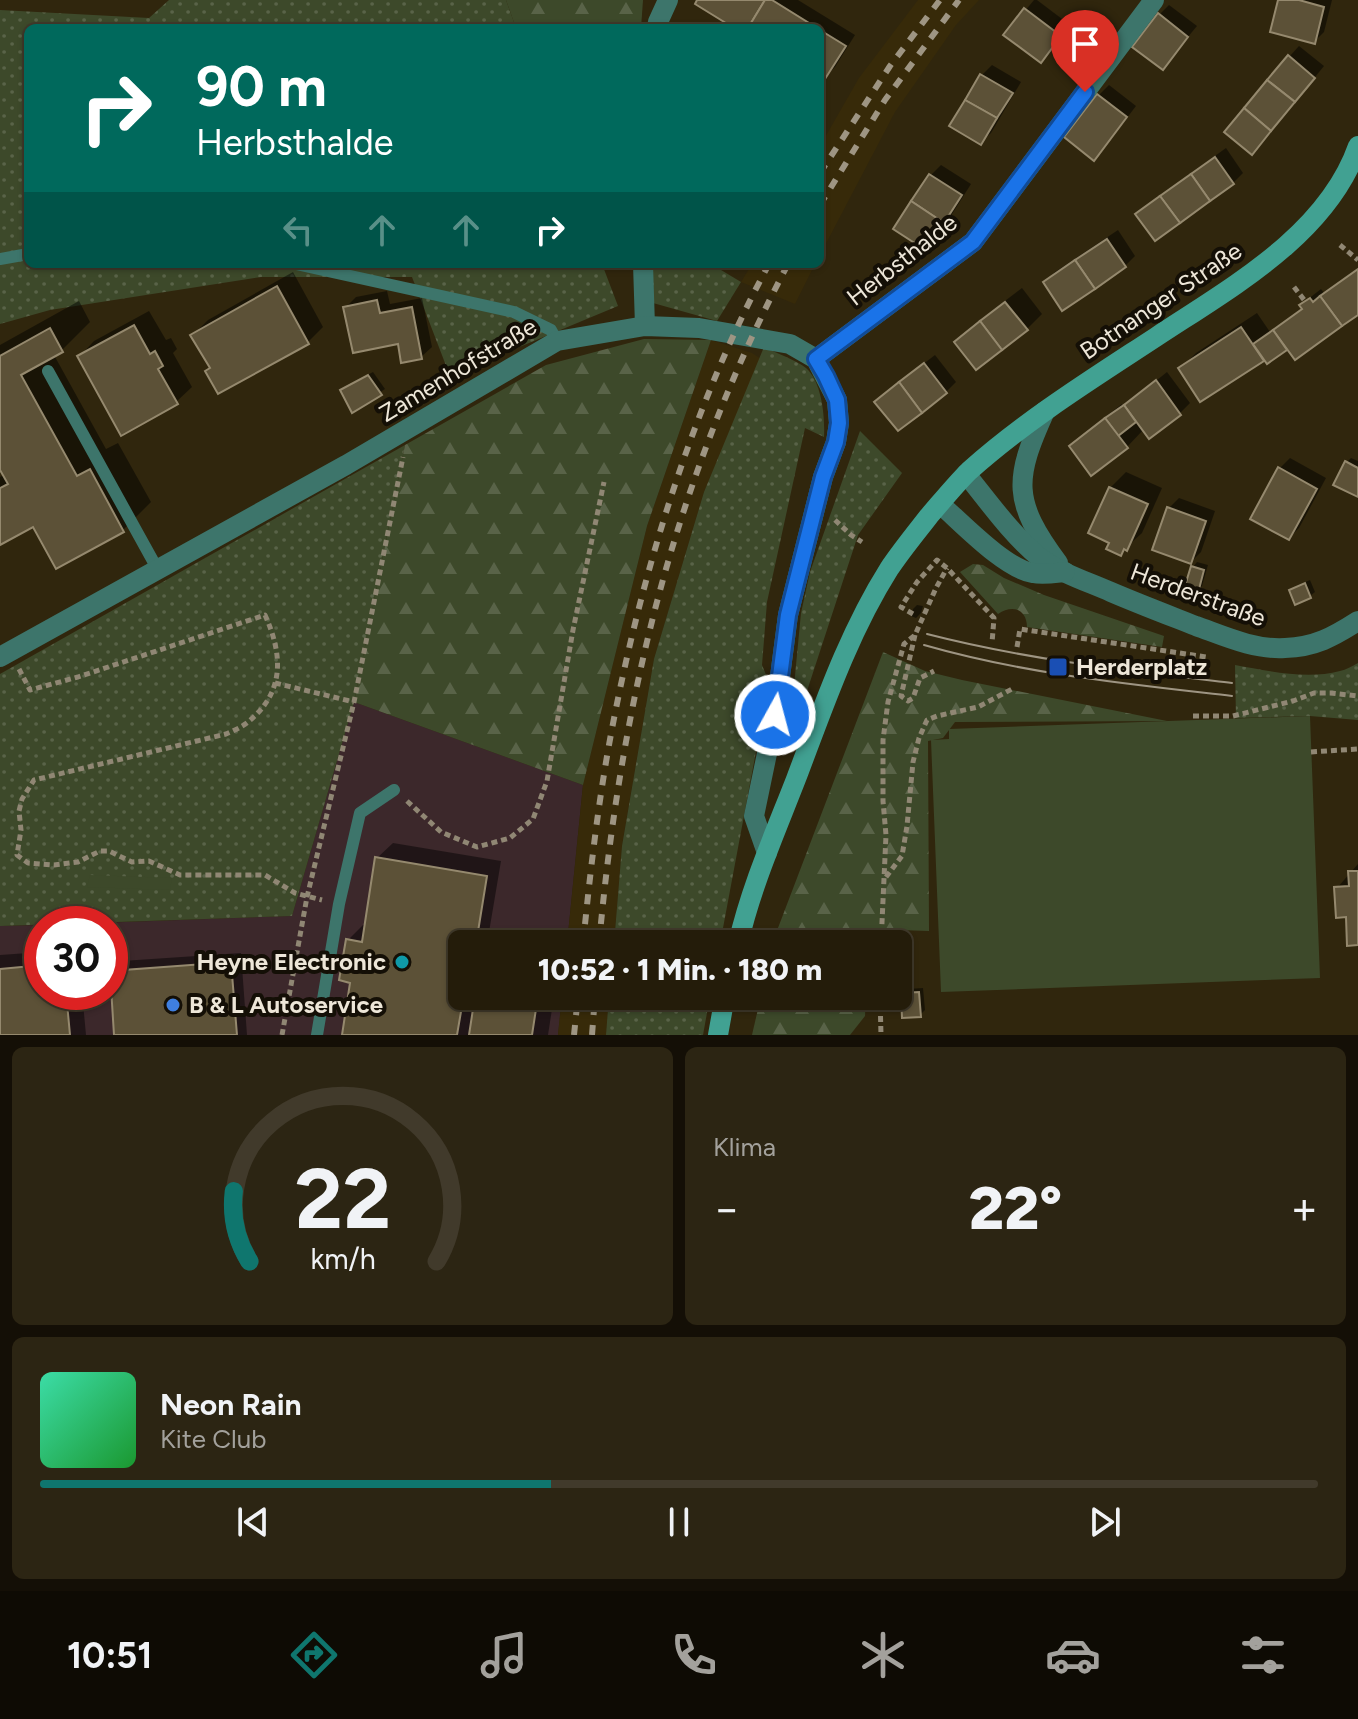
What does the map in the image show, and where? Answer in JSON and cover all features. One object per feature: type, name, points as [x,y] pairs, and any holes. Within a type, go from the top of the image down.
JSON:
[{"type":"main road","name":"Botnanger Straße","points":[[966,474],[1045,411],[1205,305],[1260,266],[1308,226],[1336,192],[1358,146]]},
{"type":"main road","points":[[740,930],[844,654],[891,567],[966,474]]},
{"type":"main road","points":[[718,1035],[722,1010]]},
{"type":"street","points":[[658,24],[668,0]]},
{"type":"street","name":"Herbsthalde","points":[[816,359],[973,242],[1154,0]]},
{"type":"street","points":[[643,268],[645,326]]},
{"type":"street","name":"Zamenhofstraße","points":[[5,655],[408,430],[557,341],[645,326],[699,328],[790,344],[816,359]]},
{"type":"street","points":[[767,853],[754,816],[775,715],[788,615],[839,423],[837,400],[816,359]]},
{"type":"street","points":[[1045,411],[1030,443],[1022,474],[1023,497],[1027,513],[1044,544],[1065,572]]},
{"type":"street","name":"Herderstraße","points":[[966,474],[1006,522],[1036,554],[1051,565],[1127,599],[1232,639],[1283,649],[1314,645],[1358,621]]},
{"type":"street","name":"Herderstraße","points":[[940,504],[1003,559],[1031,573],[1065,572]]},
{"type":"lane","points":[[0,259],[24,255]]},
{"type":"lane","points":[[314,268],[514,312],[551,330],[557,341]]},
{"type":"lane","points":[[48,371],[158,570]]},
{"type":"lane","points":[[317,1035],[339,904],[360,813],[394,790]]},
{"type":"path","points":[[1340,245],[1358,260]]},
{"type":"path","points":[[1294,287],[1305,301]]},
{"type":"path","points":[[282,1035],[307,897],[354,702],[408,430]]},
{"type":"path","points":[[394,790],[441,832],[477,847],[510,838],[533,819],[547,781],[573,630],[604,482]]},
{"type":"path","points":[[833,518],[862,542]]},
{"type":"path","points":[[913,614],[901,607],[917,582],[937,560],[994,618],[992,643]]},
{"type":"path","points":[[934,671],[920,678],[913,698],[908,701],[901,696],[915,635],[947,568]]},
{"type":"path","points":[[5,655],[30,690],[265,615],[275,636],[279,660],[275,683],[263,706],[247,723],[226,734],[34,780],[22,799],[19,811],[21,830],[17,855],[28,863],[54,865],[78,862],[100,851],[109,851],[132,862],[149,861],[180,875],[265,875],[295,893],[339,904]]},
{"type":"path","points":[[1017,647],[1020,629],[1230,661],[1232,639]]},
{"type":"path","points":[[882,930],[886,835],[883,740],[888,702],[904,644],[915,635]]},
{"type":"path","points":[[275,683],[354,702]]},
{"type":"path","points":[[885,878],[902,856],[913,762],[927,720],[978,707],[1012,689]]},
{"type":"path","points":[[1193,716],[1233,716],[1314,693],[1358,696]]},
{"type":"path","points":[[1311,752],[1358,749]]},
{"type":"path","points":[[880,1010],[881,1035]]},
{"type":"shaded area","points":[[918,0],[979,0],[956,25],[895,112],[824,247],[824,139],[859,78]]},
{"type":"shaded area","points":[[750,268],[813,268],[795,304],[741,282]]},
{"type":"shaded area","points":[[711,340],[752,353],[761,359],[704,492],[654,659],[622,845],[615,930],[568,930],[583,785],[647,526]]},
{"type":"shaded area","points":[[354,702],[583,785],[568,930],[448,930],[448,1010],[561,1010],[558,1035],[0,1035],[0,926],[24,925],[24,1010],[128,1010],[128,922],[292,916]]},
{"type":"shaded area","points":[[561,1010],[608,1010],[606,1035],[558,1035]]},
{"type":"green space","points":[[169,0],[506,0],[515,24],[24,24],[24,268],[604,268],[618,306],[450,376],[412,277],[261,277],[50,310],[0,324],[0,10],[149,18]]},
{"type":"green space","points":[[506,0],[643,0],[641,24],[515,24]]},
{"type":"green space","points":[[652,268],[718,268],[741,282],[717,321],[653,303]]},
{"type":"green space","points":[[644,339],[711,340],[647,526],[583,785],[354,702],[405,445],[546,365]]},
{"type":"green space","points":[[764,347],[806,368],[816,382],[821,400],[824,437],[805,428],[767,602],[762,665],[769,682],[723,930],[615,930],[622,846],[654,659],[704,492]]},
{"type":"green space","points":[[860,431],[902,473],[858,535],[788,749],[801,613],[810,572]]},
{"type":"green space","points":[[405,445],[354,702],[292,916],[128,922],[128,906],[24,906],[24,925],[0,926],[0,674]]},
{"type":"green space","points":[[973,564],[983,565],[1044,595],[1164,636],[1162,647],[1027,627],[1022,612],[1008,609],[998,614],[960,572]]},
{"type":"green space","points":[[883,652],[925,671],[962,680],[1167,721],[955,722],[943,738],[928,741],[929,931],[778,928]]},
{"type":"green space","name":"Herderplatz","points":[[1358,663],[1358,720],[1310,716],[1236,718],[1235,665],[1314,675],[1342,670]]},
{"type":"green space","points":[[1310,716],[1320,978],[941,992],[931,740],[949,739],[949,729]]},
{"type":"green space","points":[[90,875],[172,878],[170,890],[87,887]]},
{"type":"green space","points":[[608,1010],[707,1010],[703,1035],[606,1035]]},
{"type":"green space","points":[[758,1010],[865,1010],[865,1016],[850,1035],[752,1035]]},
{"type":"building","points":[[697,0],[765,0],[750,24],[728,24],[695,4]]},
{"type":"building","points":[[765,0],[772,0],[811,24],[750,24]]},
{"type":"building","points":[[1278,0],[1299,0],[1324,7],[1315,44],[1270,32]]},
{"type":"building","points":[[1024,8],[1061,36],[1041,63],[1003,35]]},
{"type":"building","points":[[1158,13],[1188,37],[1163,70],[1132,47]]},
{"type":"building","points":[[824,32],[846,46],[824,78]]},
{"type":"building","points":[[1288,55],[1315,78],[1295,102],[1267,80]]},
{"type":"building","points":[[980,74],[1013,93],[997,118],[965,100]]},
{"type":"building","points":[[1267,80],[1295,102],[1271,131],[1244,108]]},
{"type":"building","points":[[1097,94],[1127,117],[1094,161],[1064,137]]},
{"type":"building","points":[[965,100],[997,118],[981,145],[949,126]]},
{"type":"building","points":[[1244,108],[1271,131],[1252,155],[1224,132]]},
{"type":"building","points":[[1215,157],[1234,184],[1210,201],[1191,174]]},
{"type":"building","points":[[929,174],[962,195],[944,223],[911,201]]},
{"type":"building","points":[[1191,174],[1210,201],[1180,223],[1160,196]]},
{"type":"building","points":[[1160,196],[1180,223],[1155,241],[1135,214]]},
{"type":"building","points":[[911,201],[944,223],[927,251],[893,229]]},
{"type":"building","points":[[1107,239],[1126,267],[1095,289],[1075,260]]},
{"type":"building","points":[[1075,260],[1095,289],[1062,311],[1043,282]]},
{"type":"building","points":[[1358,269],[1358,315],[1342,326],[1320,296]]},
{"type":"building","points":[[277,286],[309,344],[218,394],[205,371],[210,368],[190,335]]},
{"type":"building","points":[[1320,296],[1342,326],[1295,360],[1273,330],[1302,309],[1299,305],[1310,298],[1313,302]]},
{"type":"building","points":[[377,300],[380,313],[412,307],[422,359],[401,363],[398,344],[353,353],[343,307]]},
{"type":"building","points":[[1005,302],[1028,330],[1002,350],[980,321]]},
{"type":"building","points":[[980,321],[1002,350],[976,370],[954,342]]},
{"type":"building","points":[[134,325],[150,354],[155,351],[163,366],[158,369],[178,404],[121,436],[77,356]]},
{"type":"building","points":[[1241,327],[1264,361],[1200,402],[1178,368]]},
{"type":"building","points":[[50,328],[63,352],[21,375],[77,476],[90,469],[124,532],[56,569],[33,527],[0,545],[0,488],[8,484],[0,470],[0,356]]},
{"type":"building","points":[[1273,330],[1287,350],[1267,364],[1253,344]]},
{"type":"building","points":[[924,363],[947,393],[922,413],[899,382]]},
{"type":"building","points":[[368,375],[382,395],[352,413],[340,390]]},
{"type":"building","points":[[1156,380],[1181,415],[1149,439],[1124,405]]},
{"type":"building","points":[[899,382],[922,413],[898,431],[874,402]]},
{"type":"building","points":[[1124,405],[1136,422],[1118,436],[1105,418]]},
{"type":"building","points":[[1105,418],[1128,448],[1091,476],[1069,446]]},
{"type":"building","points":[[1345,461],[1358,468],[1358,497],[1333,485]]},
{"type":"building","points":[[1278,467],[1317,489],[1289,540],[1250,519]]},
{"type":"building","points":[[1109,487],[1148,504],[1127,551],[1124,549],[1121,556],[1106,549],[1109,543],[1088,533]]},
{"type":"building","points":[[1167,507],[1206,521],[1191,564],[1152,550]]},
{"type":"building","points":[[1191,566],[1204,570],[1198,593],[1184,589]]},
{"type":"building","points":[[1305,583],[1311,598],[1295,605],[1289,590]]},
{"type":"building","name":"Heyne Electronic","points":[[375,857],[487,876],[478,930],[448,930],[448,1010],[461,1010],[457,1035],[342,1035],[350,983],[339,980],[346,939],[362,942]]},
{"type":"building","points":[[1348,871],[1358,871],[1358,945],[1347,946],[1346,917],[1336,918],[1334,887],[1349,886]]},
{"type":"building","name":"B & L Autoservice","points":[[231,962],[237,1035],[114,1035],[112,1010],[128,1010],[128,970]]},
{"type":"building","points":[[24,967],[24,1010],[68,1010],[70,1035],[0,1035],[0,969]]},
{"type":"building","points":[[912,992],[919,992],[921,1017],[902,1018],[902,1010],[912,1010]]},
{"type":"building","points":[[473,1010],[536,1010],[532,1035],[469,1035]]},
{"type":"tram line","points":[[927,634],[1041,658],[1232,683]]},
{"type":"tram line","points":[[924,645],[1038,671],[1232,696]]},
{"type":"railway","points":[[824,167],[890,66],[940,0]]},
{"type":"railway","points":[[824,199],[885,100],[959,0]]},
{"type":"railway","points":[[585,930],[611,734],[654,553],[693,433],[741,318],[767,268]]},
{"type":"railway","points":[[601,930],[622,766],[638,679],[659,594],[713,428],[786,268]]},
{"type":"railway","points":[[574,1035],[577,1010]]},
{"type":"railway","points":[[592,1035],[594,1010]]},
{"type":"place","name":"Herderplatz","points":[[1058,667]]},
{"type":"place","name":"Heyne Electronic","points":[[402,962]]},
{"type":"place","name":"B & L Autoservice","points":[[173,1005]]},
{"type":"route","points":[[775,715],[788,615],[839,423],[837,400],[816,359],[973,242],[1085,92]]}]
